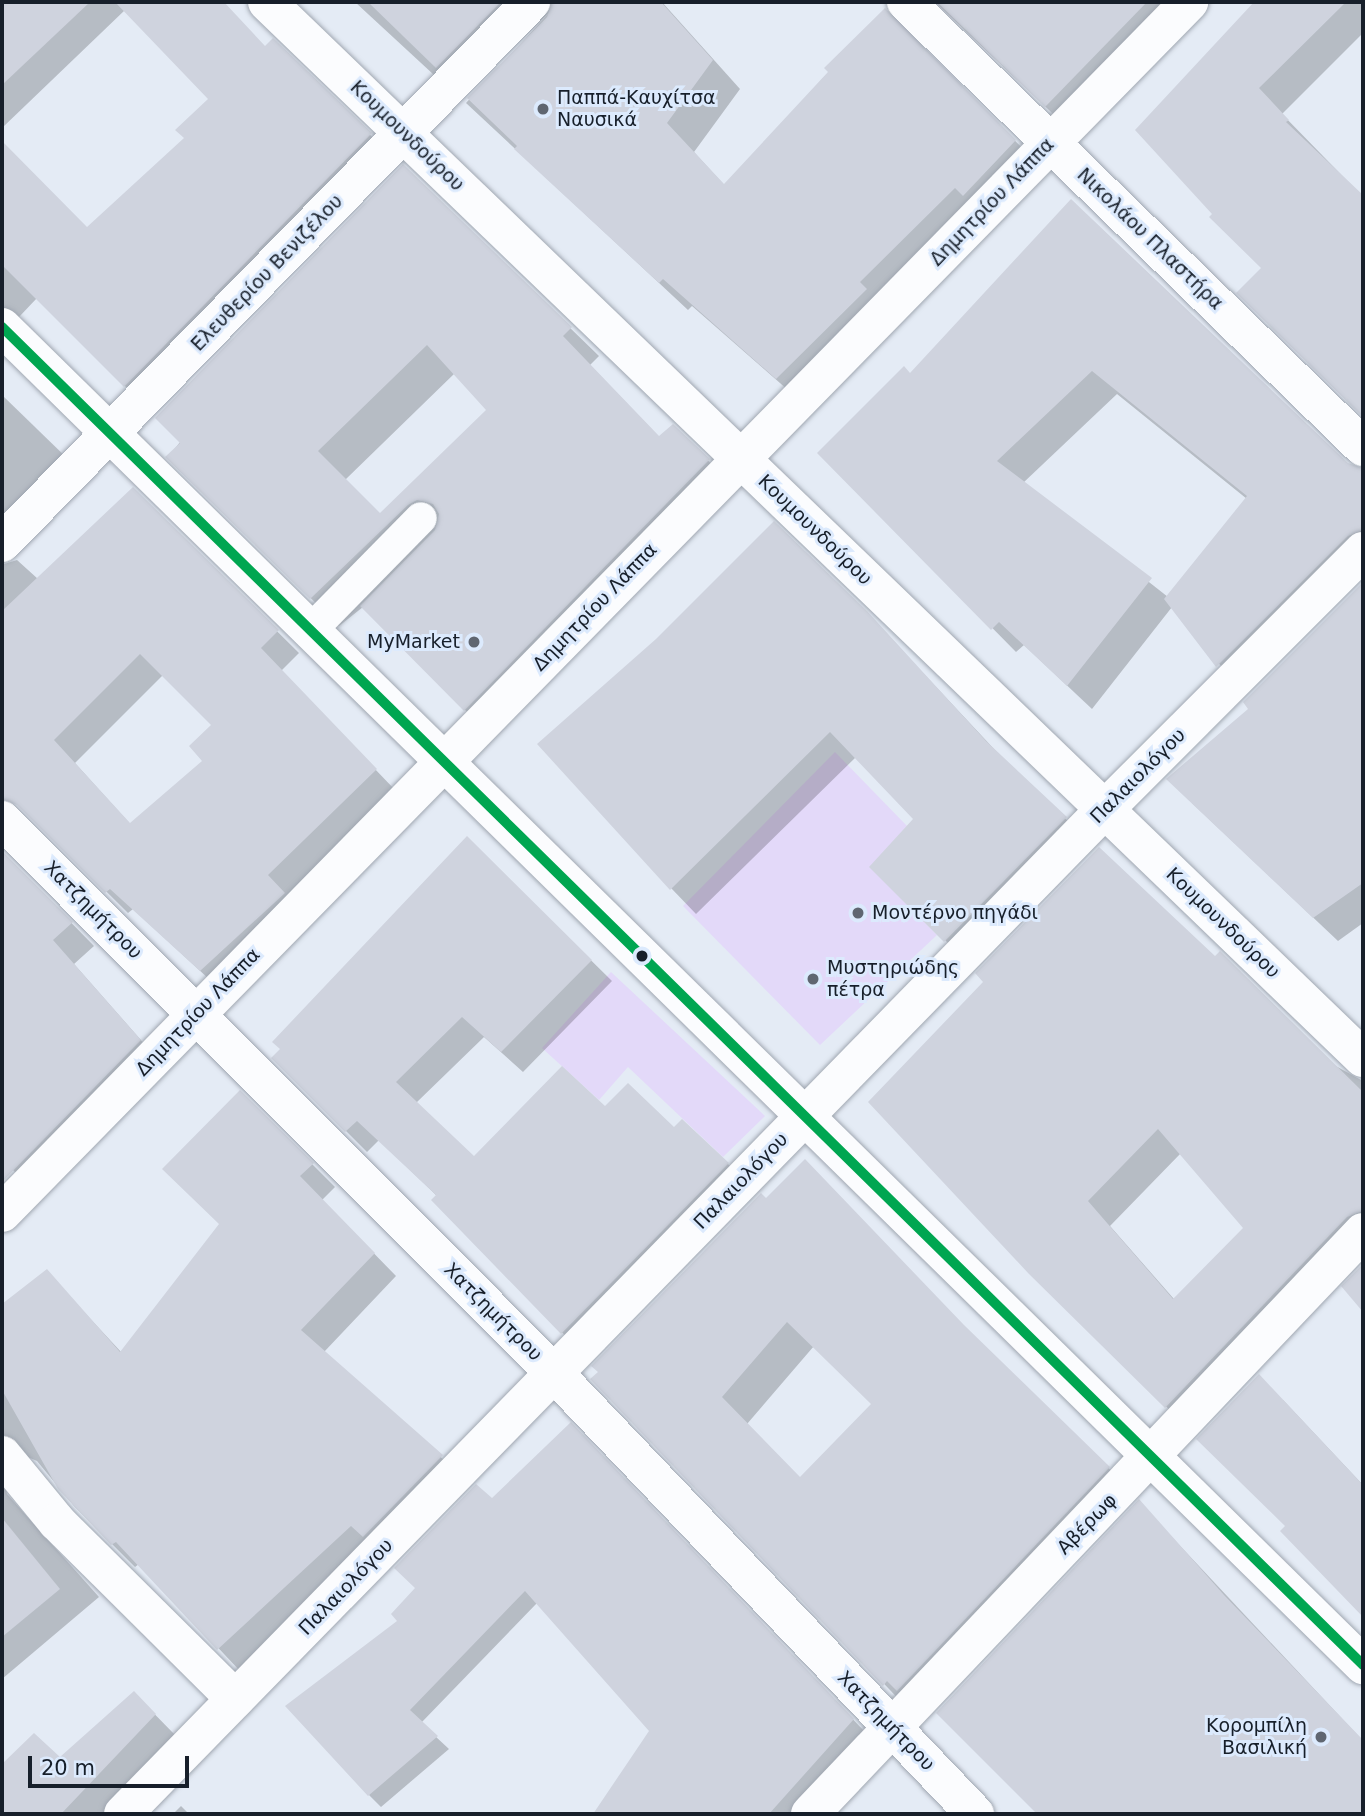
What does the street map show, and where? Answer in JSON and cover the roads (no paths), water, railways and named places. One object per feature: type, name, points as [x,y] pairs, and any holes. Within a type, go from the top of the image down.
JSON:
[{"type":"street","name":"Κουμουνδούρου","points":[[267,2],[1363,1058]]},
{"type":"street","name":"Ελευθερίου Βενιζέλου","points":[[2,543],[531,2]]},
{"type":"street","name":"Νικολάου Πλαστήρα","points":[[906,2],[1363,447]]},
{"type":"street","name":"Δημητρίου Λάππα","points":[[2,1213],[1189,2]]},
{"type":"street","points":[[2,327],[804,1117],[1153,1455],[1363,1665]]},
{"type":"street","name":"Παλαιολόγου","points":[[123,1814],[1105,809],[1363,551]]},
{"type":"street","name":"Χατζημήτρου","points":[[2,820],[198,1013],[554,1373],[975,1814]]},
{"type":"street","name":"Αβέρωφ","points":[[810,1814],[1363,1232]]},
{"type":"street","points":[[2,1455],[57,1522],[236,1699]]},
{"type":"lane","points":[[310,631],[421,518]]},
{"type":"place","name":"Παππά-Καυχίτσα Ναυσικά","points":[[543,109]]},
{"type":"place","name":"MyMarket","points":[[474,642]]},
{"type":"place","name":"Μοντέρνο πηγάδι","points":[[858,913]]},
{"type":"place","name":"Μυστηριώδης πέτρα","points":[[813,979]]},
{"type":"place","name":"Κορομπίλη Βασιλική","points":[[1321,1737]]}]
